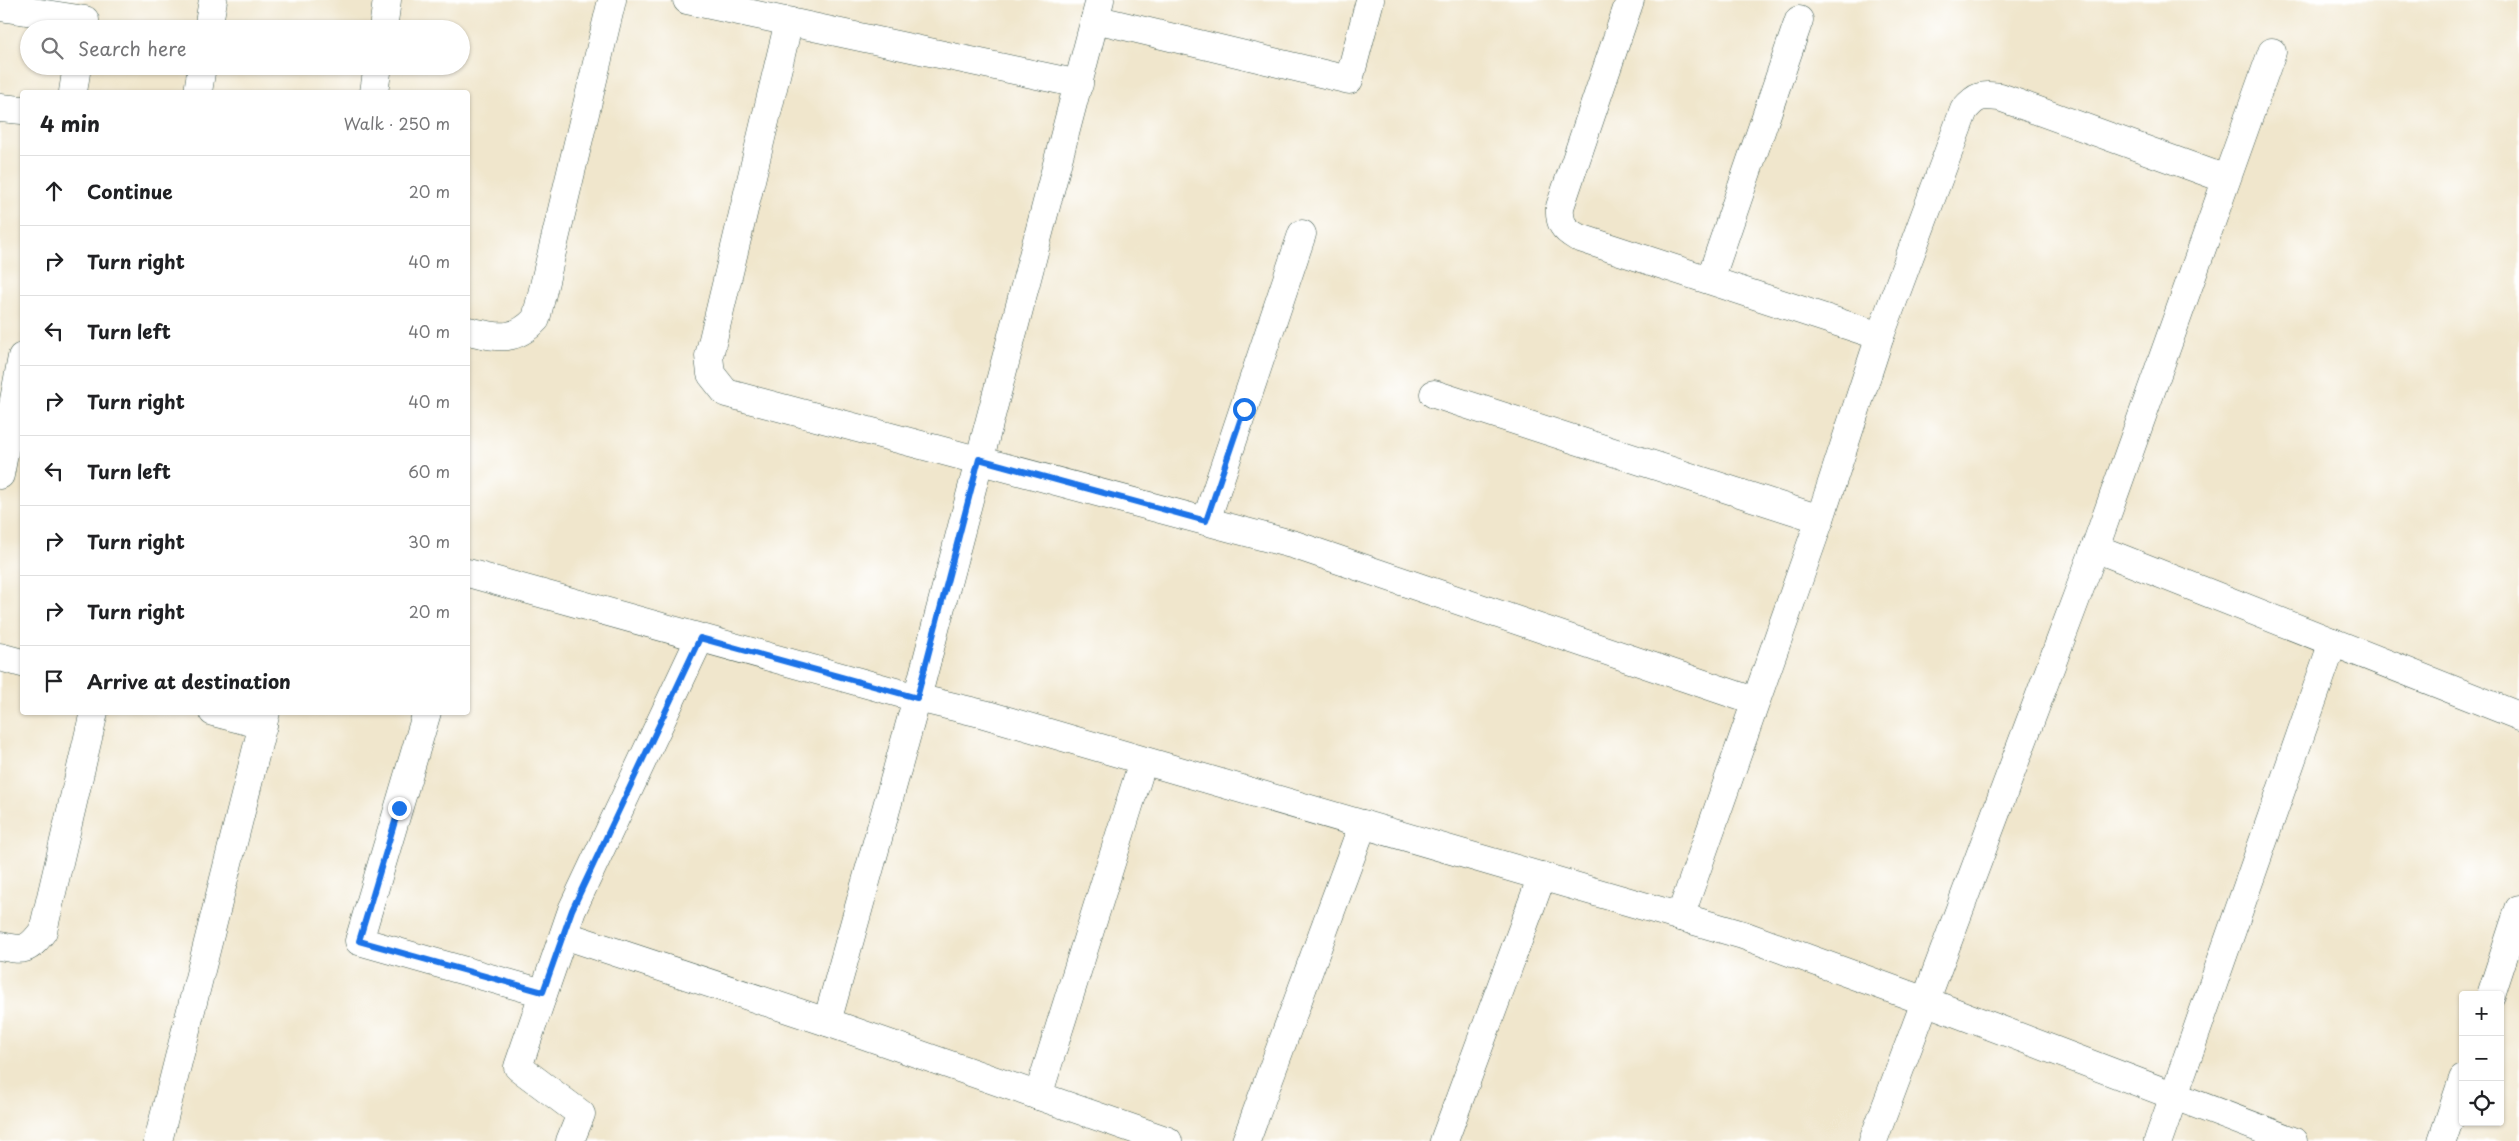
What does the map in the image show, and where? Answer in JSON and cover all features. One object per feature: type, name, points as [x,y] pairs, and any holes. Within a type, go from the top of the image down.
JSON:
[{"type":"street","points":[[210,20],[213,0]]},
{"type":"street","points":[[384,20],[387,0]]},
{"type":"street","points":[[470,331],[498,337],[515,335],[528,328],[536,318],[612,0]]},
{"type":"street","points":[[687,0],[1079,84]]},
{"type":"street","points":[[827,1022],[917,698],[1098,10],[1349,80],[1370,0]]},
{"type":"street","points":[[1630,0],[1560,207],[1560,221],[1566,230],[1576,237],[1880,336]]},
{"type":"street","points":[[0,7],[86,16]]},
{"type":"street","points":[[1710,280],[1799,20]]},
{"type":"street","points":[[789,21],[710,356],[711,374],[726,393],[738,398],[979,459],[1295,545],[1754,701]]},
{"type":"street","points":[[1873,1141],[2095,548],[2272,52]]},
{"type":"street","points":[[73,90],[76,75]]},
{"type":"street","points":[[198,90],[201,75]]},
{"type":"street","points":[[374,90],[377,75]]},
{"type":"street","points":[[1680,917],[1754,701],[1820,519],[1880,336],[1964,110],[1975,98],[1985,96],[2000,97],[2226,179]]},
{"type":"street","points":[[0,108],[20,110]]},
{"type":"street","points":[[1206,521],[1302,234]]},
{"type":"street","points":[[0,475],[20,368]]},
{"type":"street","points":[[1434,394],[1820,519]]},
{"type":"street","points":[[2095,548],[2519,716]]},
{"type":"street","points":[[470,575],[917,698],[984,714],[1743,935],[1925,1001],[2294,1141]]},
{"type":"street","points":[[570,1141],[581,1114],[518,1067],[572,910],[700,638]]},
{"type":"street","points":[[2158,1141],[2334,642]]},
{"type":"street","points":[[0,657],[20,662]]},
{"type":"street","points":[[0,946],[21,950],[33,944],[43,931],[93,715]]},
{"type":"street","points":[[158,1141],[264,719],[235,715]]},
{"type":"street","points":[[426,715],[359,941],[543,992]]},
{"type":"street","points":[[1038,1096],[1143,761]]},
{"type":"street","points":[[1246,1141],[1362,824]]},
{"type":"street","points":[[1444,1141],[1542,876]]},
{"type":"street","points":[[2492,991],[2519,909]]},
{"type":"street","points":[[564,935],[827,1022],[1168,1141]]},
{"type":"street","points":[[2442,1141],[2462,1081]]},
{"type":"route","points":[[399,808],[359,941],[543,992],[572,910],[700,638],[917,698],[979,459],[1206,521],[1244,409]]}]
